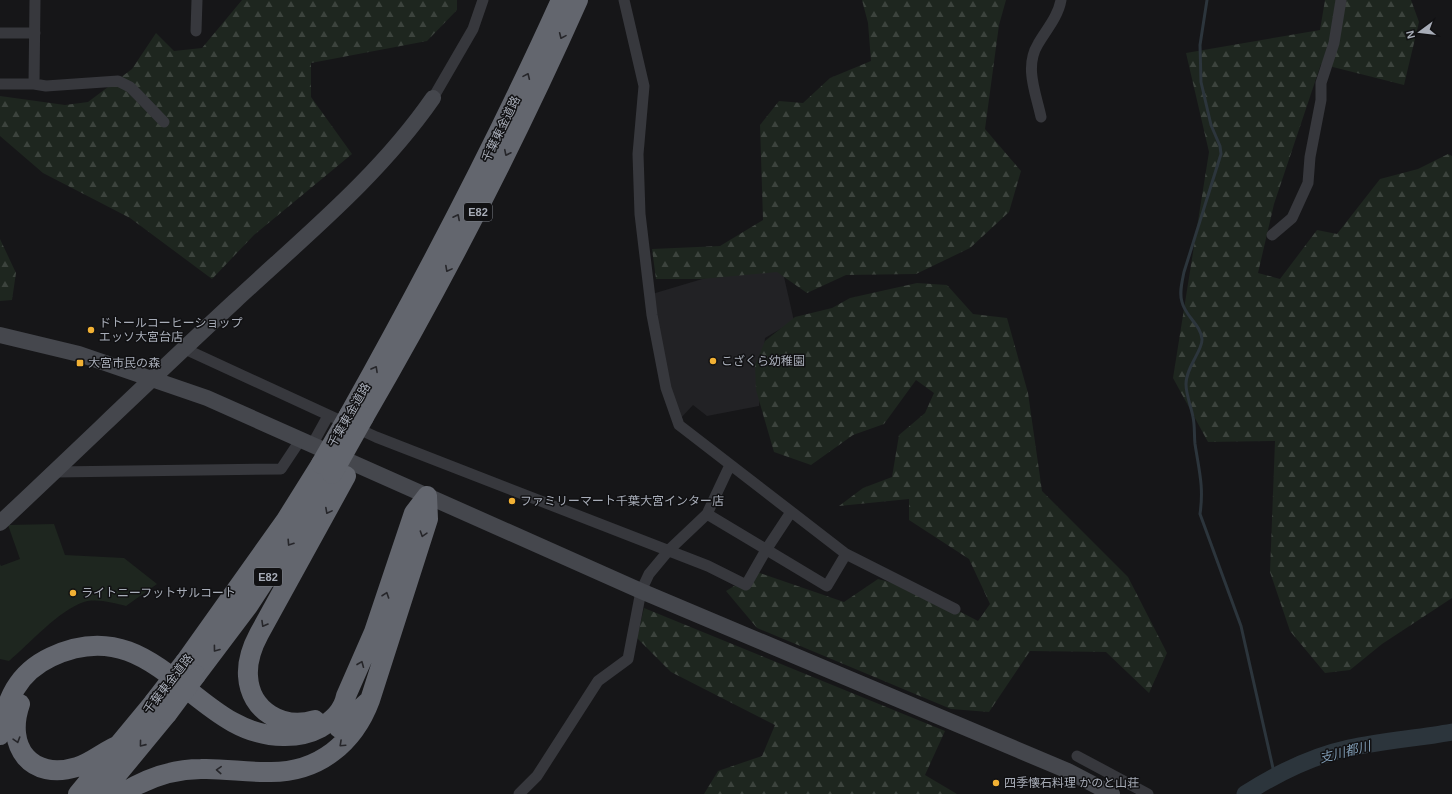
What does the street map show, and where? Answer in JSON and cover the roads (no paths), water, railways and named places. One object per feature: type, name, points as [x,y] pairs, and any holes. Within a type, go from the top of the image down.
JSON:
[{"type":"highway","name":"千葉東金道路","points":[[363,419],[419,290],[519,92],[561,0]]},
{"type":"highway","name":"千葉東金道路","points":[[102,794],[161,708],[191,668],[248,606],[300,526],[363,419],[420,333],[424,314],[496,177],[578,0]]},
{"type":"highway","points":[[346,696],[324,715],[314,720],[292,723],[273,717],[264,711],[256,701],[250,689],[248,676],[252,647],[333,471],[363,419]]},
{"type":"highway","points":[[0,734],[8,699],[26,675],[48,658],[76,647],[87,646],[103,646],[118,649],[146,659],[162,668],[212,709],[249,729],[267,735],[291,736],[315,730],[326,724],[344,706],[346,696],[374,632],[414,513],[427,496]]},
{"type":"highway","points":[[121,794],[150,779],[184,771],[201,769],[272,772],[306,766],[329,755],[346,741],[363,717],[370,700],[428,519],[427,496]]},
{"type":"highway","points":[[121,744],[107,749],[89,762],[78,767],[57,771],[38,766],[28,759],[21,751],[15,734],[15,722],[21,702],[34,683],[56,666],[81,659],[108,659],[122,662],[149,676],[214,724],[230,733],[258,745],[285,748],[311,743],[329,735],[344,724],[370,700]]},
{"type":"highway","name":"千葉東金道路","points":[[78,794],[121,744],[161,708]]},
{"type":"street","points":[[34,84],[36,0]]},
{"type":"street","points":[[196,31],[197,0]]},
{"type":"street","points":[[0,523],[152,378],[351,195],[392,153],[433,98],[473,29],[483,0]]},
{"type":"street","points":[[624,0],[644,86],[638,154],[640,214],[652,315],[666,388],[679,425],[846,554],[955,609]]},
{"type":"street","points":[[1041,117],[1032,83],[1032,57],[1037,46],[1057,14],[1061,0]]},
{"type":"street","points":[[1272,235],[1292,218],[1308,183],[1310,157],[1321,100],[1321,83],[1334,43],[1341,0]]},
{"type":"street","points":[[0,33],[35,33]]},
{"type":"street","points":[[0,84],[34,84],[46,86],[118,81],[130,87],[164,122]]},
{"type":"street","points":[[0,335],[79,354],[207,398],[641,591],[1074,774],[1112,794]]},
{"type":"street","points":[[185,349],[376,437],[669,550],[708,566],[746,585],[766,550],[791,512]]},
{"type":"street","points":[[55,472],[280,469],[307,442],[328,416]]},
{"type":"street","points":[[519,794],[537,776],[598,681],[628,659],[641,591],[648,574],[669,550],[706,514],[730,465]]},
{"type":"street","points":[[706,514],[827,586],[846,554]]},
{"type":"street","points":[[1077,756],[1148,794]]},
{"type":"street","points":[[1074,774],[1087,762]]},
{"type":"waterway","points":[[1207,0],[1200,45],[1201,82],[1211,125],[1220,146],[1221,154],[1184,272],[1182,284],[1181,299],[1186,312],[1199,329],[1202,339],[1200,348],[1189,371],[1186,388],[1194,420],[1195,444],[1200,479],[1200,514],[1241,626],[1275,777]]},
{"type":"waterway","name":"支川都川","points":[[1245,794],[1295,766],[1335,751],[1375,743],[1452,732]]},
{"type":"place","name":"ドトールコーヒーショップ エッソ大宮台店","points":[[91,330]]},
{"type":"place","name":"こざくら幼稚園","points":[[713,361]]},
{"type":"place","name":"大宮市民の森","points":[[80,363]]},
{"type":"place","name":"ファミリーマート千葉大宮インター店","points":[[512,501]]},
{"type":"place","name":"ライトニーフットサルコート","points":[[73,593]]},
{"type":"place","name":"四季懐石料理 かのと山荘","points":[[996,783]]}]
